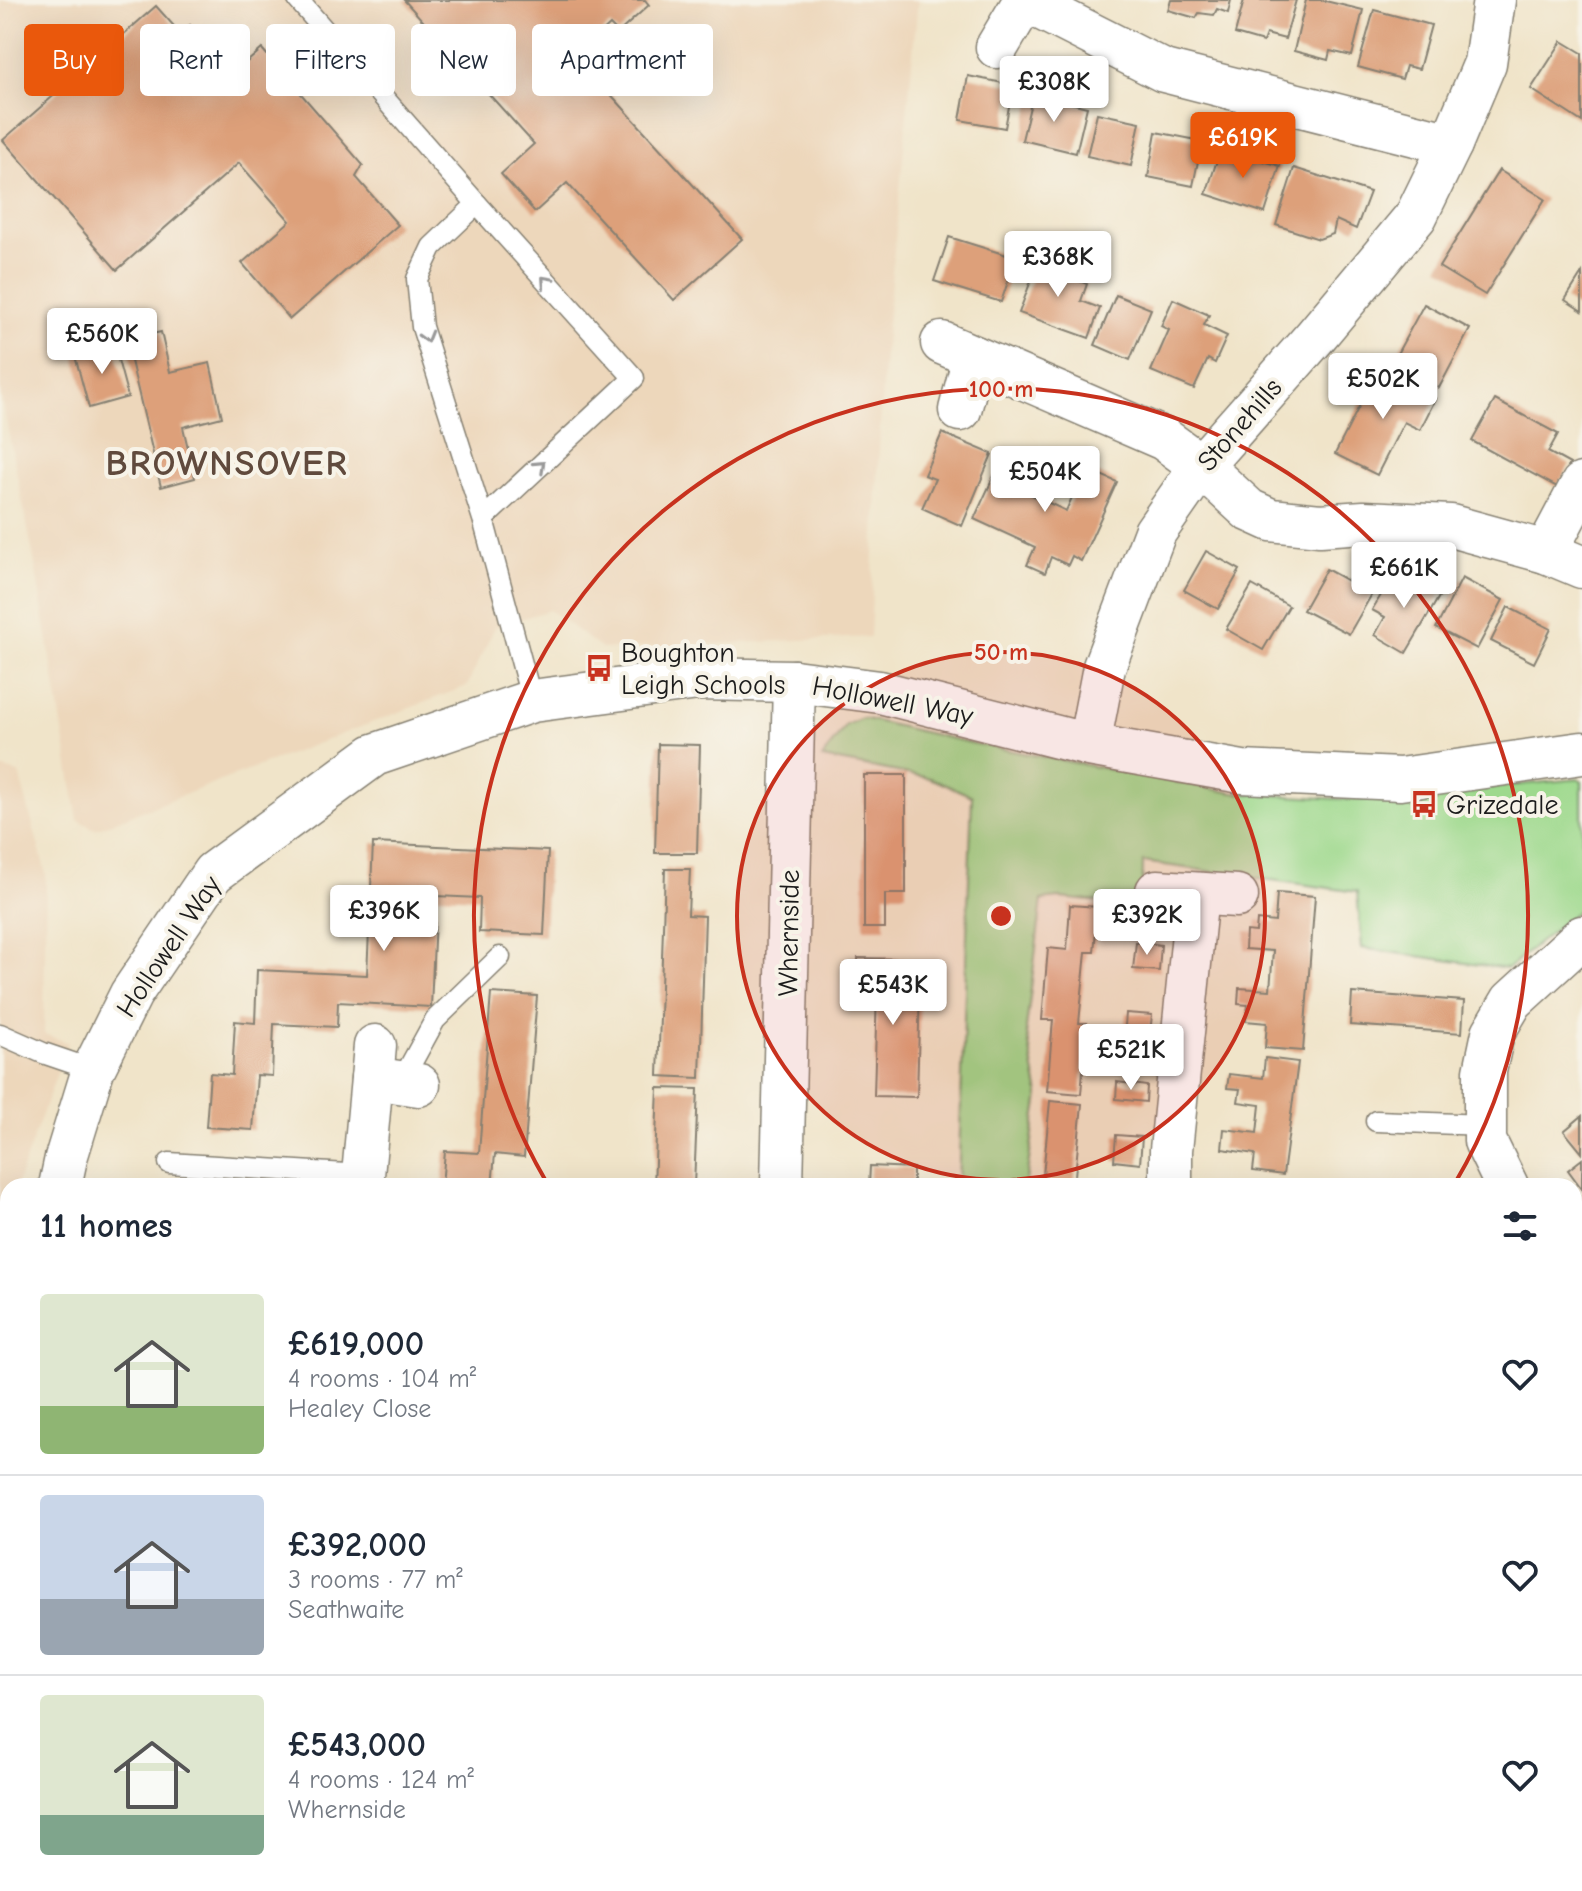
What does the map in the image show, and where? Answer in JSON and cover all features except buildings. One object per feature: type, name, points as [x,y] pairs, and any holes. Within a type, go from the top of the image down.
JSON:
[{"type":"street","points":[[997,47],[1025,0],[1164,71],[1451,144]]},
{"type":"street","name":"Stonehills","points":[[1089,745],[1104,667],[1155,532],[1201,466],[1416,216],[1485,63],[1494,0]]},
{"type":"street","points":[[960,410],[958,350],[1164,439],[1201,466],[1249,510],[1271,520],[1320,525],[1364,522],[1451,526],[1564,560],[1582,484]]},
{"type":"street","name":"Hollowell Way","points":[[62,1178],[93,1070],[131,994],[213,873],[374,755],[532,701],[698,679],[794,681],[880,692],[1089,745],[1242,772],[1400,779],[1582,753]]},
{"type":"street","name":"Whernside","points":[[782,1178],[794,681]]},
{"type":"street","points":[[1157,891],[1217,896],[1171,1150],[1171,1178]]},
{"type":"street","points":[[1503,1178],[1485,1141],[1485,1071],[1493,1033],[1512,1001],[1582,937]]},
{"type":"street","points":[[364,1178],[392,1073]]},
{"type":"lane","points":[[298,0],[634,378],[483,519]]},
{"type":"lane","points":[[477,204],[432,247],[417,279],[422,327],[483,519],[532,701]]},
{"type":"lane","points":[[392,1073],[435,1020],[500,957]]},
{"type":"lane","points":[[0,1034],[93,1070]]},
{"type":"lane","points":[[1376,1121],[1485,1125]]},
{"type":"lane","points":[[169,1163],[340,1178]]},
{"type":"shaded area","points":[[0,0],[918,0],[883,366],[870,637],[602,649],[549,610],[495,627],[467,686],[95,829],[78,820],[34,559],[0,391]]},
{"type":"shaded area","points":[[0,768],[19,773],[46,874],[44,1034],[68,1043],[19,1178],[0,1178]]},
{"type":"green space","points":[[862,718],[971,743],[1234,793],[1359,800],[1579,779],[1582,782],[1582,907],[1507,969],[1362,948],[1357,892],[1143,862],[1142,906],[1060,898],[1042,900],[1026,1029],[1039,1095],[1026,1178],[958,1178],[972,796],[930,778],[822,758],[846,725]]},
{"type":"place","name":"Boughton Leigh Schools","points":[[599,668]]},
{"type":"place","name":"Grizedale","points":[[1424,804]]},
{"type":"district","name":"BROWNSOVER","points":[[227,462]]}]
